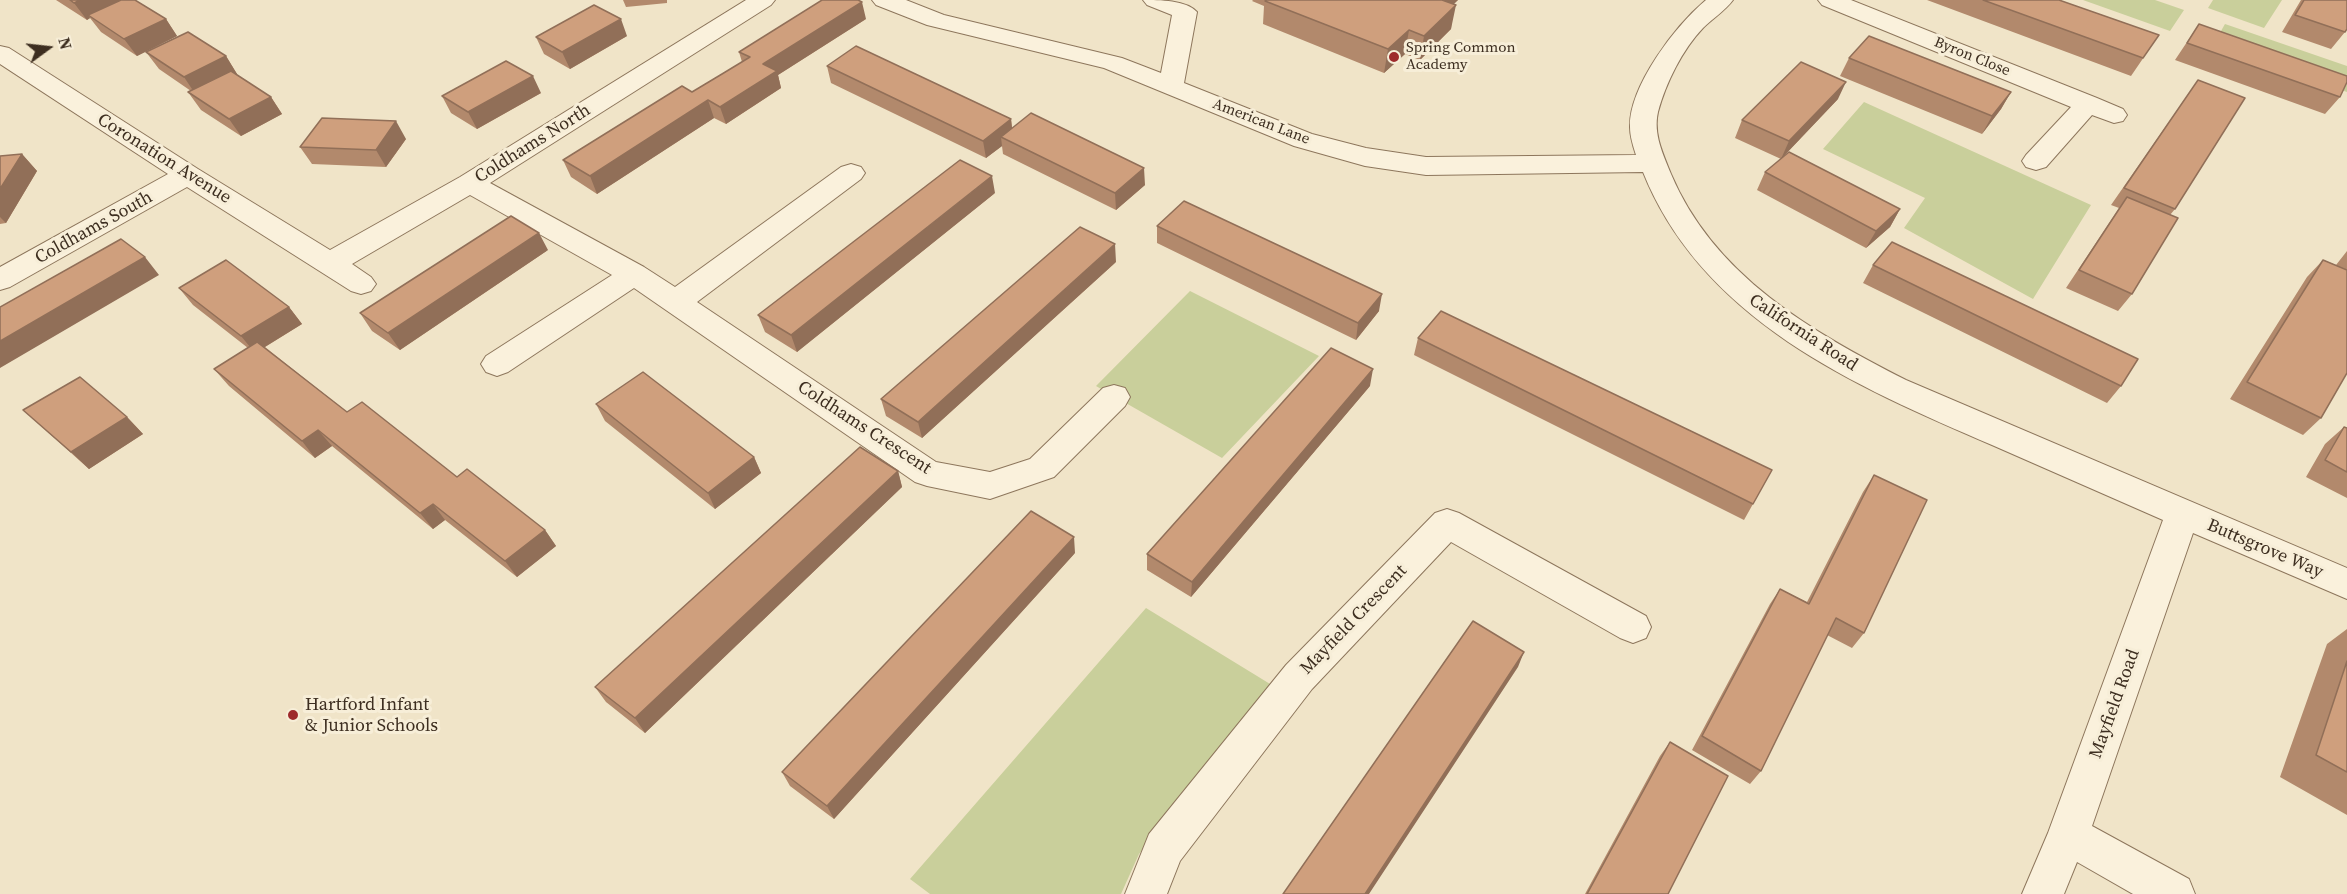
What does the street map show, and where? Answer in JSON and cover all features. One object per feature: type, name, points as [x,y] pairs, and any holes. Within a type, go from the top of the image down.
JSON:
[{"type":"street","name":"Coldhams North","points":[[330,263],[471,183],[763,0]]},
{"type":"street","name":"American Lane","points":[[884,0],[936,20],[1113,63],[1304,140],[1365,157],[1426,166],[1653,163]]},
{"type":"street","points":[[1155,0],[1185,12],[1172,86]]},
{"type":"street","name":"California Road","points":[[1720,0],[1685,33],[1655,86],[1643,125],[1653,163],[1672,208],[1701,252],[1746,297],[1806,339],[1886,384],[2183,513]]},
{"type":"street","name":"Byron Close","points":[[1830,0],[2114,115]]},
{"type":"street","name":"Coronation Avenue","points":[[0,54],[330,263]]},
{"type":"street","points":[[2036,161],[2088,104]]},
{"type":"street","points":[[677,301],[851,173]]},
{"type":"street","name":"Coldhams South","points":[[0,280],[188,175]]},
{"type":"street","name":"Coldhams Crescent","points":[[471,183],[634,274],[677,301],[927,473],[990,486],[1042,468],[1114,397]]},
{"type":"street","points":[[330,263],[361,284]]},
{"type":"street","points":[[496,364],[634,274]]},
{"type":"street","name":"Buttsgrove Way","points":[[2183,513],[2347,584]]},
{"type":"street","name":"Mayfield Road","points":[[2043,894],[2068,835],[2183,513]]},
{"type":"street","name":"Mayfield Crescent","points":[[1146,894],[1164,848],[1299,677],[1447,523],[1633,627]]},
{"type":"street","points":[[2068,835],[2174,894]]},
{"type":"green space","points":[[2083,0],[2155,0],[2184,10],[2170,31]]},
{"type":"green space","points":[[2213,0],[2282,0],[2264,28],[2208,8]]},
{"type":"green space","points":[[2225,24],[2347,66],[2347,92],[2213,45]]},
{"type":"green space","points":[[1864,102],[2091,205],[2033,299],[1904,228],[1925,198],[1823,149]]},
{"type":"green space","points":[[1190,291],[1319,356],[1222,458],[1096,386]]},
{"type":"green space","points":[[1146,608],[1275,687],[1139,854],[1121,894],[930,894],[910,879]]},
{"type":"building","points":[[121,0],[135,0],[166,19],[124,39],[88,15]]},
{"type":"building","points":[[822,0],[862,2],[763,64],[777,71],[720,107],[708,100],[590,176],[563,160],[682,86],[692,92],[750,57],[739,52]]},
{"type":"building","points":[[1266,0],[1442,0],[1456,5],[1424,36],[1409,30],[1388,49]]},
{"type":"building","points":[[1983,0],[2059,0],[2159,35],[2143,58]]},
{"type":"building","points":[[2304,0],[2347,0],[2347,29],[2345,32],[2295,15]]},
{"type":"building","points":[[594,5],[621,19],[562,52],[536,37]]},
{"type":"building","points":[[2199,24],[2347,76],[2347,82],[2340,97],[2187,43]]},
{"type":"building","points":[[188,32],[226,56],[184,77],[146,52]]},
{"type":"building","points":[[1869,36],[2011,92],[1992,116],[1849,58]]},
{"type":"building","points":[[856,46],[1011,119],[983,141],[827,66]]},
{"type":"building","points":[[506,61],[533,76],[468,112],[442,96]]},
{"type":"building","points":[[1801,62],[1846,82],[1789,141],[1742,120]]},
{"type":"building","points":[[231,71],[271,97],[229,119],[188,92]]},
{"type":"building","points":[[2198,80],[2245,98],[2175,209],[2124,188]]},
{"type":"building","points":[[1031,113],[1144,168],[1115,193],[1001,137]]},
{"type":"building","points":[[322,118],[396,121],[376,150],[300,147]]},
{"type":"building","points":[[1789,152],[1900,209],[1876,231],[1765,172]]},
{"type":"building","points":[[22,154],[0,189],[0,156]]},
{"type":"building","points":[[960,160],[992,176],[791,335],[758,315]]},
{"type":"building","points":[[2127,197],[2178,218],[2132,294],[2079,270]]},
{"type":"building","points":[[1184,201],[1382,294],[1358,323],[1157,226]]},
{"type":"building","points":[[511,216],[539,233],[388,333],[360,313]]},
{"type":"building","points":[[1080,227],[1115,244],[918,422],[881,399]]},
{"type":"building","points":[[121,239],[145,257],[0,341],[0,307]]},
{"type":"building","points":[[1892,242],[2138,359],[2121,386],[1873,265]]},
{"type":"building","points":[[226,260],[289,307],[241,336],[179,288]]},
{"type":"building","points":[[2323,260],[2347,270],[2347,373],[2321,418],[2247,382]]},
{"type":"building","points":[[1441,311],[1772,470],[1753,504],[1418,338]]},
{"type":"building","points":[[257,342],[347,412],[362,402],[457,477],[467,469],[545,530],[505,561],[433,504],[420,513],[318,430],[302,441],[214,369]]},
{"type":"building","points":[[1331,348],[1373,369],[1192,582],[1147,554]]},
{"type":"building","points":[[643,372],[754,457],[708,493],[596,404]]},
{"type":"building","points":[[80,377],[127,417],[71,452],[23,410]]},
{"type":"building","points":[[2344,427],[2347,428],[2347,472],[2325,460]]},
{"type":"building","points":[[860,447],[898,471],[635,718],[595,687]]},
{"type":"building","points":[[1874,475],[1927,500],[1864,633],[1836,618],[1761,771],[1702,736],[1780,589],[1809,604]]},
{"type":"building","points":[[1031,511],[1074,537],[827,806],[782,772]]},
{"type":"building","points":[[1473,621],[1524,652],[1365,894],[1283,894]]},
{"type":"building","points":[[2347,661],[2347,772],[2316,755]]},
{"type":"building","points":[[1670,742],[1728,776],[1668,894],[1587,894]]},
{"type":"place","name":"Spring Common Academy","points":[[1394,57]]},
{"type":"place","name":"Hartford Infant & Junior Schools","points":[[293,715]]}]
